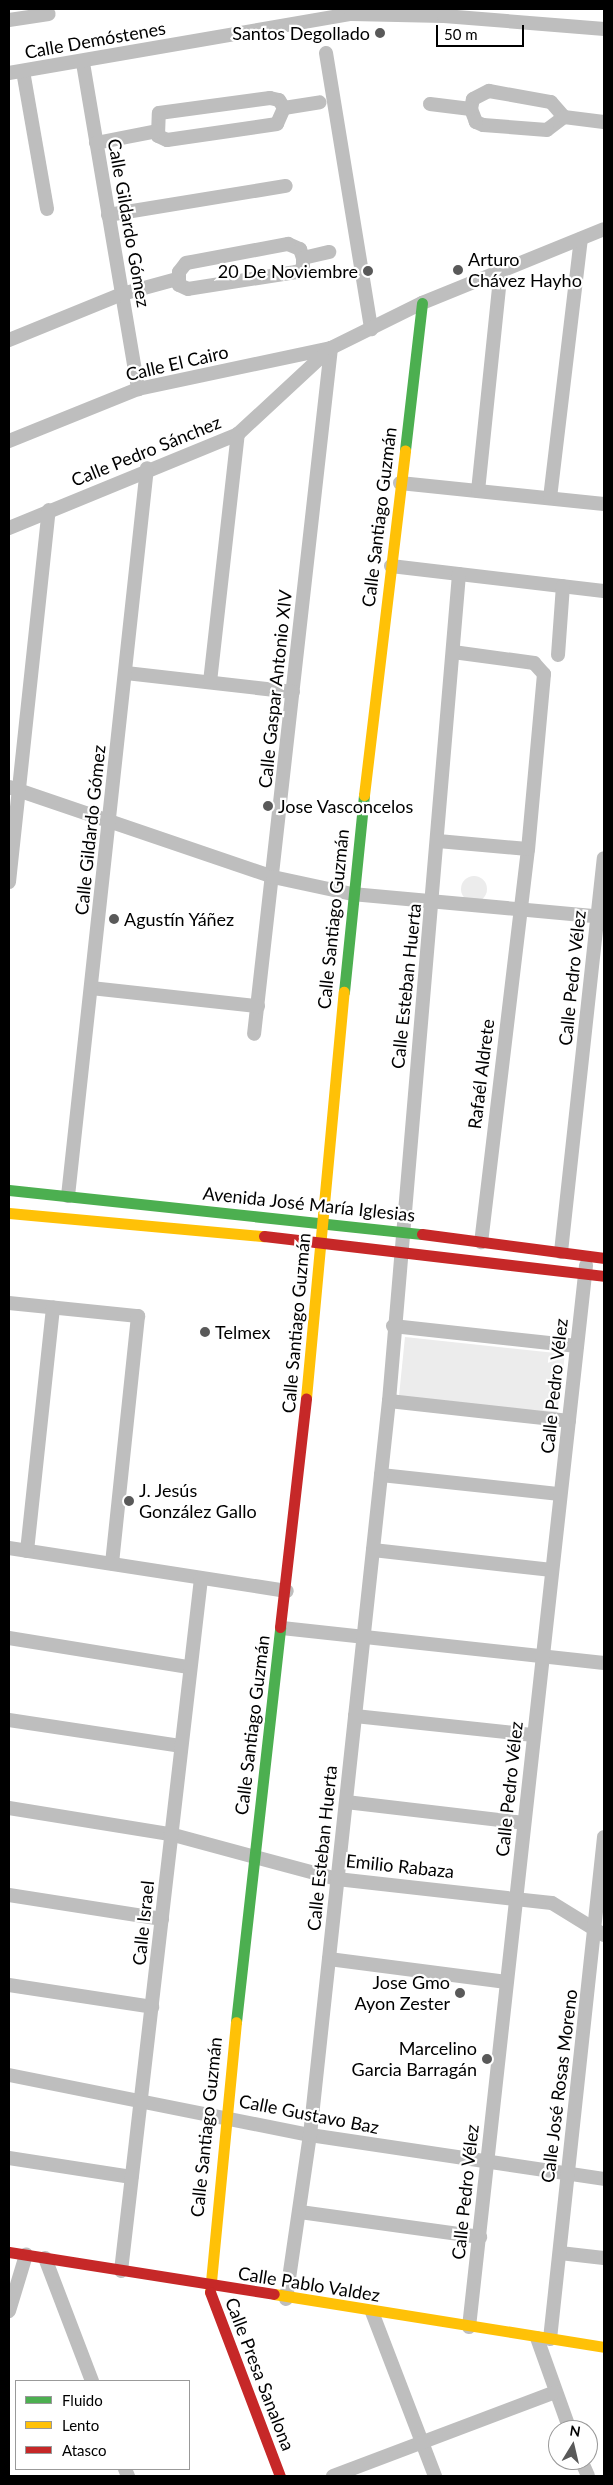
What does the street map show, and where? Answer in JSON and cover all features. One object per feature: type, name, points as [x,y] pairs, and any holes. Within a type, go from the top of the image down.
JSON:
[{"type":"street","points":[[9,20],[50,14]]},
{"type":"street","name":"Calle Demóstenes","points":[[9,73],[82,62],[351,14],[604,29]]},
{"type":"street","points":[[326,53],[371,329]]},
{"type":"street","name":"Calle Gildardo Gómez","points":[[82,62],[138,389]]},
{"type":"street","points":[[23,71],[47,208]]},
{"type":"street","points":[[564,117],[547,130],[483,125],[476,122],[470,109],[473,99],[489,91],[551,102],[564,117],[604,122]]},
{"type":"street","points":[[270,98],[279,100],[284,108],[277,124],[167,140],[159,138],[157,131],[158,113],[270,98]]},
{"type":"street","points":[[284,108],[320,102]]},
{"type":"street","points":[[430,104],[470,109]]},
{"type":"street","points":[[96,143],[157,131]]},
{"type":"street","points":[[108,215],[286,186]]},
{"type":"street","name":"Calle Pedro Sánchez","points":[[9,528],[147,468],[238,434],[331,348],[422,303],[604,229]]},
{"type":"street","points":[[550,498],[581,239]]},
{"type":"street","points":[[9,340],[122,294],[177,279],[186,263],[288,244],[300,249],[303,258],[303,268],[296,272],[188,289],[177,279]]},
{"type":"street","points":[[303,258],[329,252]]},
{"type":"street","points":[[478,491],[501,270]]},
{"type":"street","name":"Calle Santiago Guzmán","points":[[207,2285],[224,2117],[282,1628],[323,1244],[322,1221],[352,894],[422,303]]},
{"type":"street","name":"Calle El Cairo","points":[[9,440],[138,389],[331,348]]},
{"type":"street","name":"Calle Gaspar Antonio XIV","points":[[254,1034],[331,348]]},
{"type":"street","points":[[210,682],[238,434]]},
{"type":"street","name":"Calle Gildardo Gómez","points":[[68,1196],[147,468]]},
{"type":"street","points":[[400,483],[604,504]]},
{"type":"street","points":[[9,875],[14,788],[49,510]]},
{"type":"street","points":[[391,566],[604,590]]},
{"type":"street","name":"Calle Esteban Huerta","points":[[286,2299],[310,2135],[389,1401],[393,1326],[402,1249],[400,1232],[434,903],[460,574]]},
{"type":"street","points":[[558,655],[563,586]]},
{"type":"street","name":"Rafaél Aldrete","points":[[453,652],[541,667],[528,849],[481,1242]]},
{"type":"street","points":[[126,673],[293,692]]},
{"type":"street","points":[[14,788],[273,877],[352,894],[601,917]]},
{"type":"street","points":[[438,841],[528,849]]},
{"type":"street","name":"Calle Pedro Vélez","points":[[561,1252],[601,917],[604,858]]},
{"type":"street","points":[[92,988],[258,1006]]},
{"type":"street","name":"Avenida José María Iglesias","points":[[9,1190],[322,1221],[604,1258]]},
{"type":"street","name":"Avenida José María Iglesias","points":[[9,1213],[323,1244],[402,1249],[604,1276]]},
{"type":"street","name":"Calle Pedro Vélez","points":[[468,2327],[480,2237],[486,2164],[587,1255]]},
{"type":"street","points":[[9,1303],[138,1316],[112,1564]]},
{"type":"street","points":[[27,1551],[52,1307]]},
{"type":"street","points":[[393,1326],[577,1346]]},
{"type":"street","points":[[389,1401],[569,1422]]},
{"type":"street","points":[[381,1475],[560,1494]]},
{"type":"street","points":[[9,1548],[286,1591]]},
{"type":"street","points":[[373,1550],[552,1570]]},
{"type":"street","name":"Calle Israel","points":[[121,2271],[142,2100],[189,1667],[201,1579]]},
{"type":"street","points":[[282,1628],[364,1639],[604,1663]]},
{"type":"street","points":[[9,1638],[189,1667]]},
{"type":"street","points":[[355,1716],[534,1735]]},
{"type":"street","points":[[9,1720],[180,1746]]},
{"type":"street","points":[[346,1802],[524,1823]]},
{"type":"street","name":"Emilio Rabaza","points":[[9,1808],[170,1834],[254,1855],[337,1879],[517,1896],[561,1907],[600,1934]]},
{"type":"street","name":"Calle José Rosas Moreno","points":[[543,2338],[560,2253],[568,2175],[600,1934],[604,1837]]},
{"type":"street","points":[[9,1895],[162,1919]]},
{"type":"street","points":[[329,1959],[507,1982]]},
{"type":"street","points":[[9,1985],[152,2007]]},
{"type":"street","name":"Calle Gustavo Baz","points":[[9,2075],[310,2135],[486,2164],[604,2179]]},
{"type":"street","points":[[9,2158],[132,2176]]},
{"type":"street","points":[[300,2212],[480,2237]]},
{"type":"street","name":"Calle Pablo Valdez","points":[[9,2252],[286,2299],[604,2347]]},
{"type":"street","points":[[560,2253],[604,2258]]},
{"type":"street","points":[[9,2311],[26,2255]]},
{"type":"street","points":[[45,2258],[92,2380]]},
{"type":"street","name":"Calle Presa Sanalona","points":[[207,2285],[280,2476]]},
{"type":"street","points":[[372,2312],[435,2476]]},
{"type":"street","points":[[543,2338],[556,2392],[566,2420]]},
{"type":"street","points":[[333,2476],[556,2392]]},
{"type":"shaded area","points":[[474,876],[483,880],[487,889],[483,898],[474,902],[465,898],[461,889],[465,880]]},
{"type":"shaded area","points":[[405,1337],[565,1354],[557,1414],[399,1396]]},
{"type":"traffic: fast","points":[[405,450],[422,303]]},
{"type":"traffic: fast","points":[[344,992],[364,795]]},
{"type":"traffic: fast","points":[[9,1190],[422,1234]]},
{"type":"traffic: fast","points":[[236,2022],[280,1627]]},
{"type":"traffic: slow","points":[[364,795],[405,450]]},
{"type":"traffic: slow","points":[[306,1398],[344,992]]},
{"type":"traffic: slow","points":[[9,1213],[264,1236]]},
{"type":"traffic: slow","points":[[210,2292],[236,2022]]},
{"type":"traffic: slow","points":[[274,2294],[604,2347]]},
{"type":"traffic: jam","points":[[422,1234],[604,1258]]},
{"type":"traffic: jam","points":[[264,1236],[604,1276]]},
{"type":"traffic: jam","points":[[280,1627],[306,1398]]},
{"type":"traffic: jam","points":[[9,2252],[274,2294]]},
{"type":"traffic: jam","points":[[210,2292],[280,2476]]},
{"type":"place","name":"Santos Degollado","points":[[380,33]]},
{"type":"place","name":"Arturo Chávez Hayho","points":[[458,270]]},
{"type":"place","name":"20 De Noviembre","points":[[368,271]]},
{"type":"place","name":"Jose Vasconcelos","points":[[268,806]]},
{"type":"place","name":"Agustín Yáñez","points":[[114,919]]},
{"type":"place","name":"Telmex","points":[[205,1332]]},
{"type":"place","name":"J. Jesús González Gallo","points":[[129,1501]]},
{"type":"place","name":"Jose Gmo Ayon Zester","points":[[460,1993]]},
{"type":"place","name":"Marcelino Garcia Barragán","points":[[487,2059]]}]
